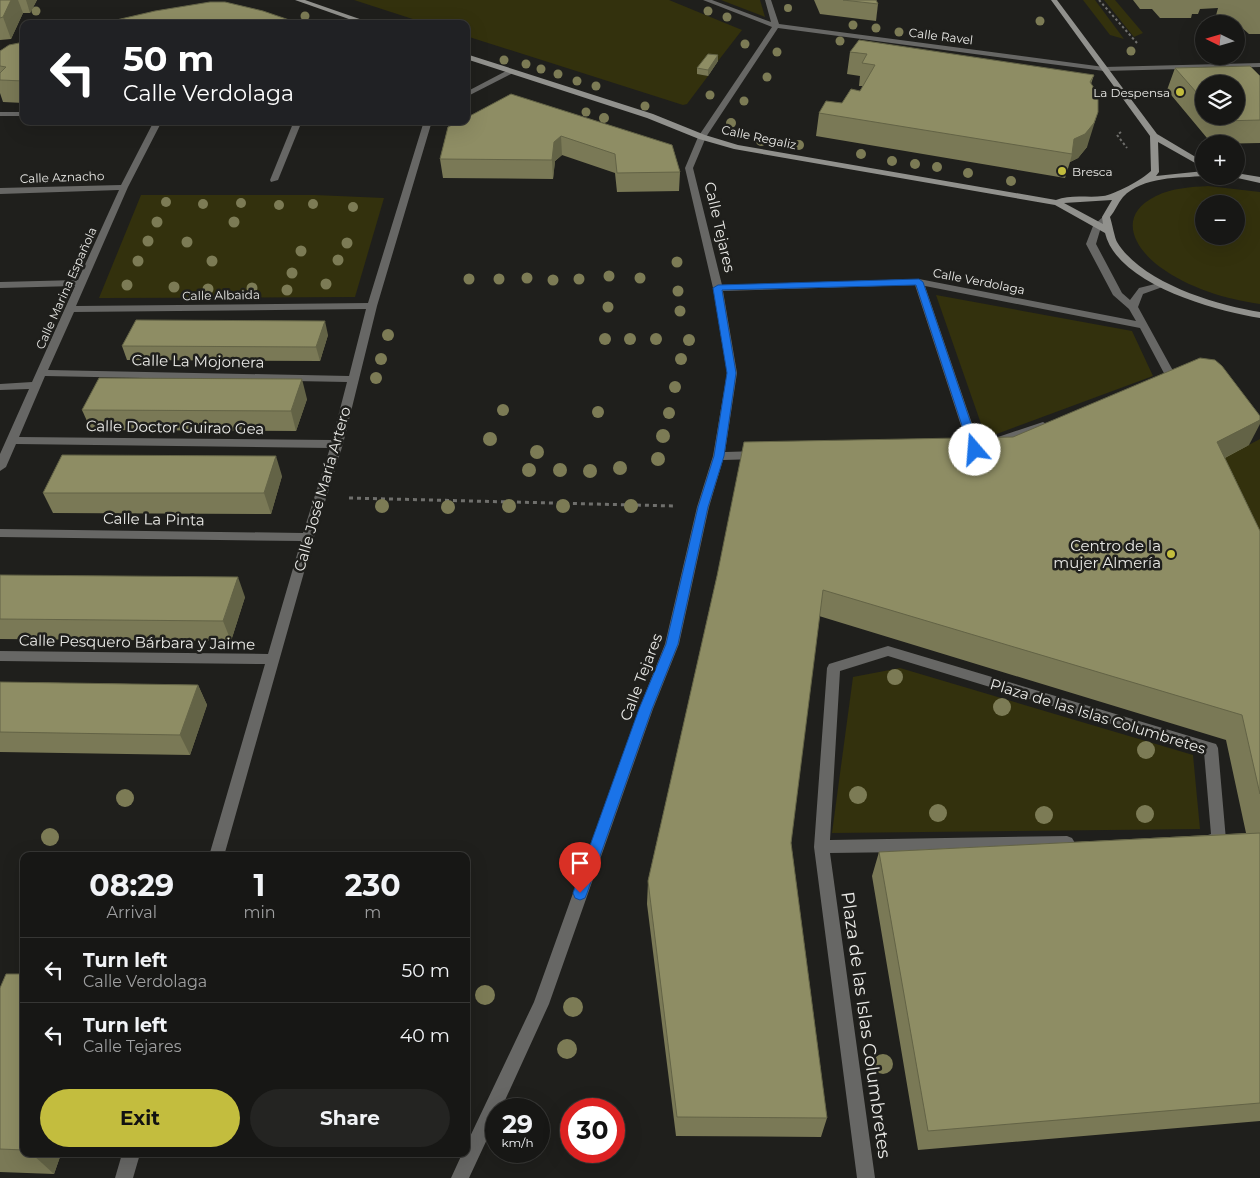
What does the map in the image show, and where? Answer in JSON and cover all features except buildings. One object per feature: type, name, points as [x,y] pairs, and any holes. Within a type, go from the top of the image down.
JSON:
[{"type":"street","points":[[298,0],[359,20]]},
{"type":"street","name":"Calle Ravel","points":[[706,0],[776,26],[1104,68],[1260,65]]},
{"type":"street","points":[[768,0],[776,26]]},
{"type":"street","points":[[1054,0],[1154,136],[1195,161]]},
{"type":"street","name":"Calle Tejares","points":[[470,1157],[541,1004],[646,709],[672,644],[703,507],[719,456],[732,373],[718,288],[689,168],[702,137],[776,26]]},
{"type":"street","name":"Calle Regaliz","points":[[470,57],[650,116],[702,137],[737,147],[1058,203],[1111,232]]},
{"type":"street","points":[[470,93],[511,72]]},
{"type":"street","points":[[0,114],[20,114]]},
{"type":"street","name":"Calle Marina Española","points":[[0,467],[124,187],[156,125]]},
{"type":"street","points":[[274,180],[296,125]]},
{"type":"street","name":"Calle José María Artero","points":[[218,852],[308,537],[337,444],[372,306],[427,125]]},
{"type":"street","points":[[1148,180],[1155,172],[1154,136]]},
{"type":"street","name":"Calle Regaliz","points":[[1058,203],[1064,200],[1106,199],[1148,180],[1187,173],[1195,173]]},
{"type":"street","points":[[1245,177],[1260,180]]},
{"type":"street","name":"Calle Aznacho","points":[[0,191],[124,187]]},
{"type":"street","points":[[1122,193],[1106,217],[1097,226],[1091,244],[1118,294],[1133,307],[1172,378],[1153,385]]},
{"type":"street","points":[[1106,217],[1112,242],[1130,263],[1163,285],[1175,292],[1230,310],[1259,315]]},
{"type":"street","points":[[919,282],[970,450],[1050,422]]},
{"type":"street","name":"Calle Verdolaga","points":[[718,288],[919,282],[1144,326]]},
{"type":"street","points":[[0,285],[82,283]]},
{"type":"street","points":[[1133,307],[1135,295],[1141,289],[1163,285]]},
{"type":"street","name":"Calle Albaida","points":[[70,309],[372,306]]},
{"type":"street","name":"Calle La Mojonera","points":[[42,373],[354,379]]},
{"type":"street","points":[[0,387],[36,385]]},
{"type":"street","name":"Calle Doctor Guirao Gea","points":[[12,440],[337,444]]},
{"type":"street","points":[[719,456],[768,455]]},
{"type":"street","name":"Calle La Pinta","points":[[0,533],[308,537]]},
{"type":"street","name":"Plaza de las Islas Columbretes","points":[[866,1178],[822,848],[834,668],[888,651],[1211,748],[1219,840],[1200,841]]},
{"type":"street","name":"Calle Pesquero Bárbara y Jaime","points":[[0,656],[273,660]]},
{"type":"street","points":[[822,848],[1080,843]]},
{"type":"street","points":[[124,1178],[130,1157]]},
{"type":"street","name":"Calle Tejares","points":[[460,1178],[470,1157]]},
{"type":"path","points":[[1099,0],[1131,39]]},
{"type":"path","points":[[1117,135],[1122,142]]},
{"type":"path","points":[[320,497],[703,507]]},
{"type":"shaded area","points":[[354,0],[669,0],[742,30],[718,61],[707,60],[698,74],[708,76],[687,104],[683,105],[470,37],[470,20],[416,20]]},
{"type":"shaded area","points":[[721,0],[760,0],[765,17]]},
{"type":"shaded area","points":[[1083,0],[1095,0],[1124,39],[1110,35]]},
{"type":"shaded area","points":[[1104,0],[1115,0],[1143,33],[1134,37]]},
{"type":"shaded area","points":[[1208,186],[1260,192],[1260,304],[1221,296],[1195,287],[1160,267],[1143,250],[1133,231],[1136,212],[1156,196],[1182,188]]},
{"type":"shaded area","points":[[141,195],[315,195],[384,198],[355,297],[99,298]]},
{"type":"shaded area","points":[[936,295],[1132,331],[1153,376],[986,438]]},
{"type":"shaded area","points":[[1260,439],[1260,587],[1205,468]]},
{"type":"shaded area","points":[[900,668],[1193,755],[1200,829],[832,833],[853,677]]},
{"type":"place","name":"La Despensa","points":[[1180,92]]},
{"type":"place","name":"Bresca","points":[[1062,171]]},
{"type":"place","name":"Centro de la mujer Almería","points":[[1171,554]]},
{"type":"route","points":[[580,893],[646,709],[672,644],[703,507],[719,456],[732,373],[718,288],[919,282],[975,450]]}]
